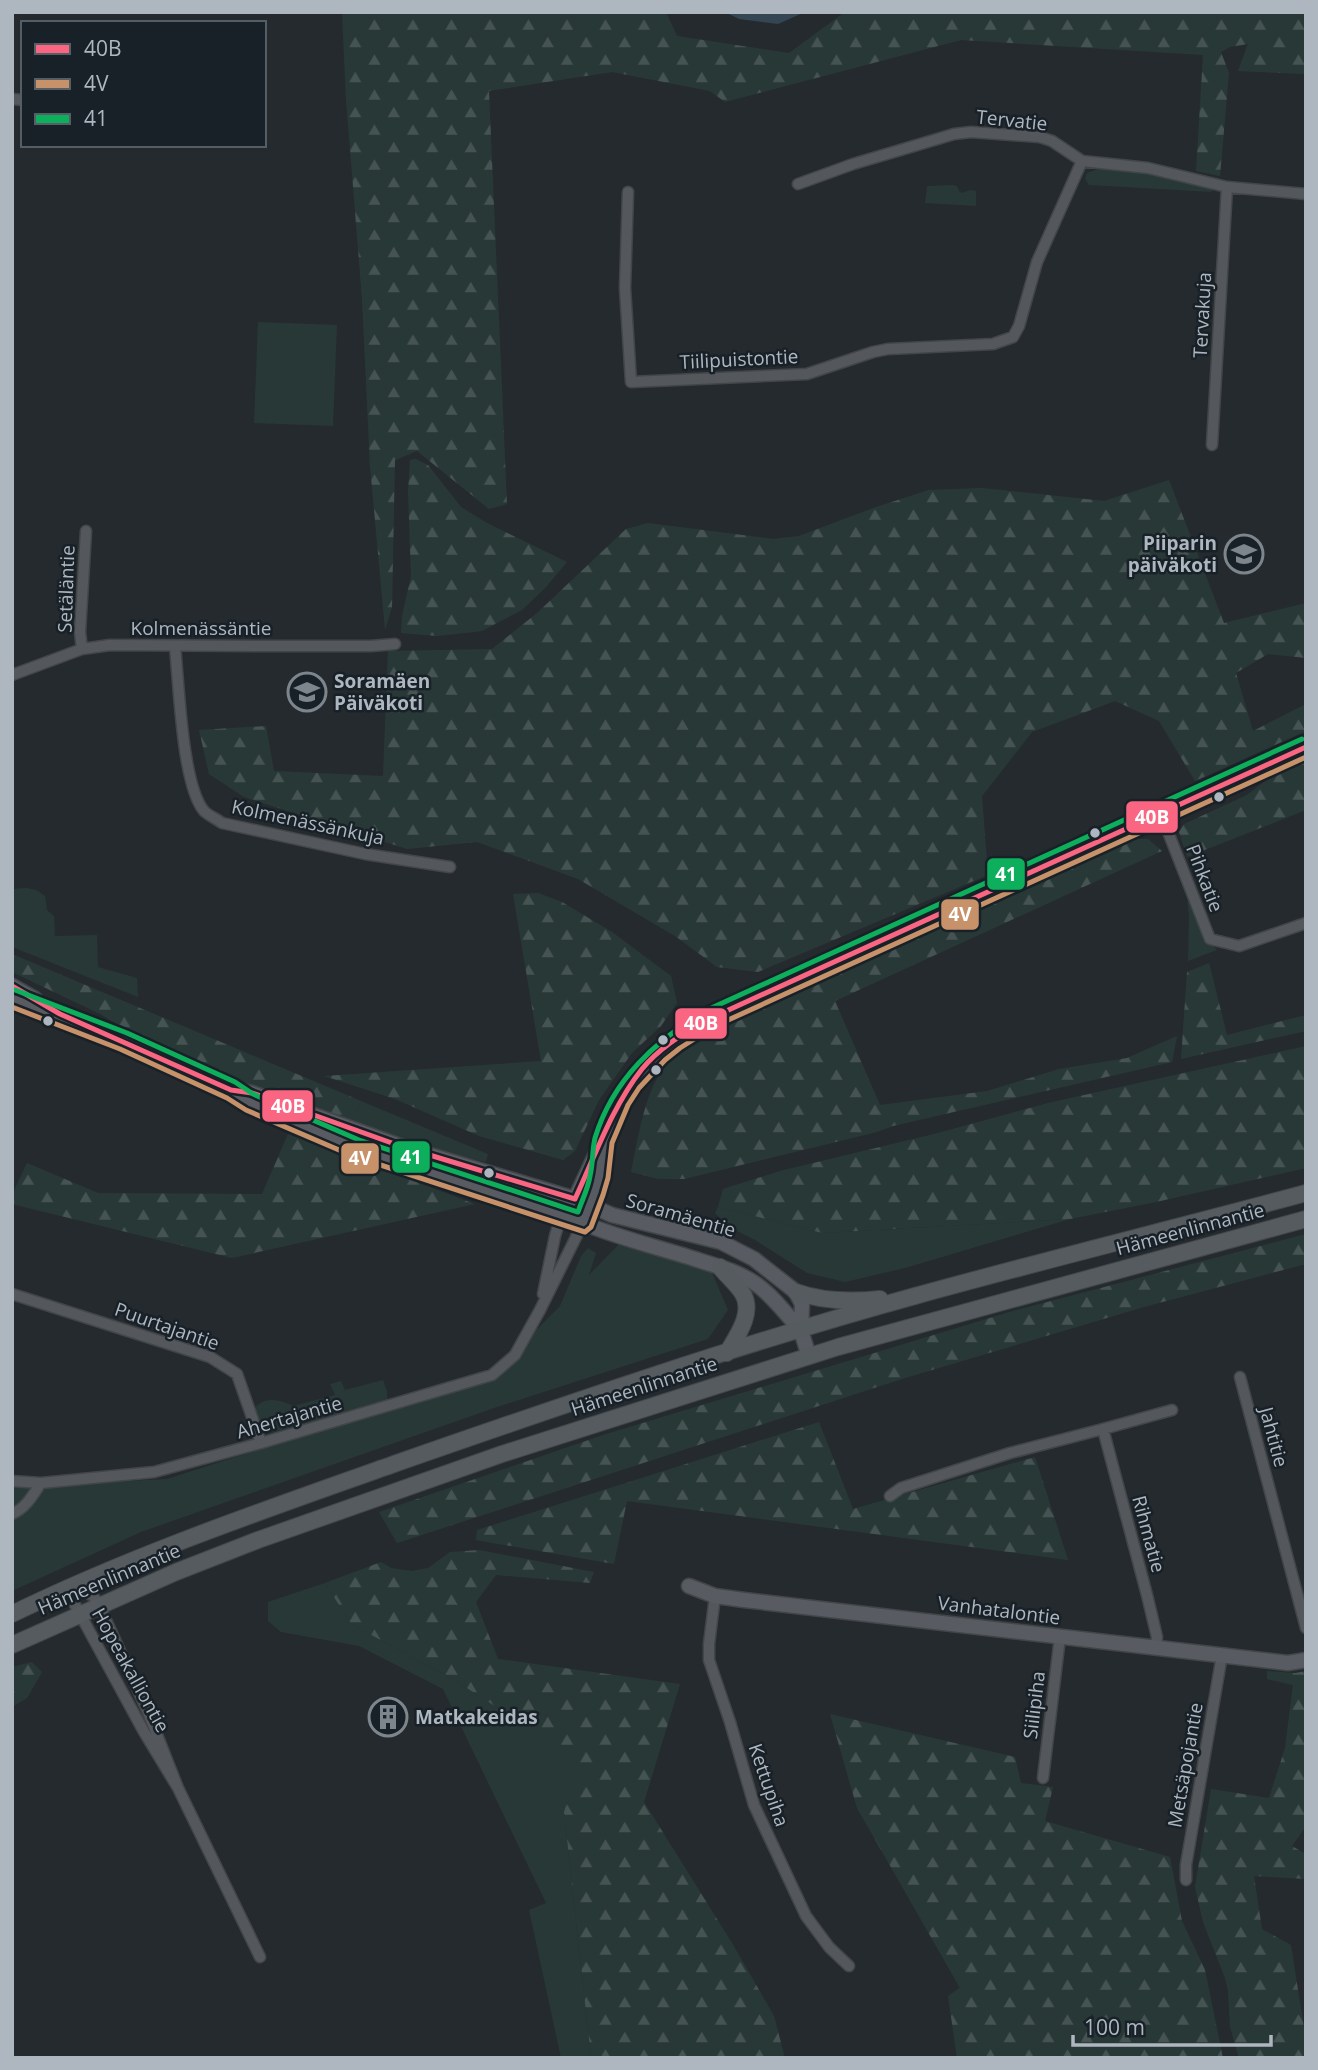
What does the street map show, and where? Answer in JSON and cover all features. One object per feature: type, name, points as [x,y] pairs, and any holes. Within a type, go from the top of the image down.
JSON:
[{"type":"main road","name":"Hämeenlinnantie","points":[[12,1614],[159,1549],[263,1511],[491,1430],[727,1353],[914,1296],[1306,1193]]},
{"type":"main road","name":"Hämeenlinnantie","points":[[12,1645],[99,1605],[258,1541],[502,1454],[808,1356],[1306,1219]]},
{"type":"main road","points":[[720,1267],[744,1295],[746,1311],[742,1328],[727,1353]]},
{"type":"main road","points":[[796,1292],[812,1298],[856,1301],[914,1296]]},
{"type":"street","name":"Tervatie","points":[[798,184],[912,146],[971,132],[1040,137],[1052,141],[1082,161],[1148,168],[1227,187],[1306,194]]},
{"type":"street","name":"Tiilipuistontie","points":[[628,192],[625,288],[631,382],[807,374],[888,349],[993,344],[1013,337],[1019,326],[1037,262],[1082,161]]},
{"type":"street","name":"Tervakuja","points":[[1212,445],[1227,187]]},
{"type":"street","name":"Setäläntie","points":[[82,649],[80,632],[86,531]]},
{"type":"street","name":"Kolmenässäntie","points":[[12,675],[82,649],[110,645],[175,647],[395,644]]},
{"type":"street","name":"Kolmenässänkuja","points":[[175,647],[187,767],[196,795],[205,811],[222,823],[365,853],[450,867]]},
{"type":"street","points":[[583,1223],[582,1202],[598,1183],[604,1140],[620,1101],[643,1068],[683,1033],[711,1017],[1306,747]]},
{"type":"street","name":"Pihkatie","points":[[1161,814],[1210,939],[1239,946],[1306,923]]},
{"type":"street","name":"Soramäentie","points":[[12,986],[60,1014]]},
{"type":"street","name":"Soramäentie","points":[[12,998],[60,1014],[231,1090],[248,1102],[356,1148],[606,1233],[740,1274],[758,1285],[801,1331]]},
{"type":"street","name":"Soramäentie","points":[[231,1090],[252,1093],[403,1147],[582,1202],[612,1215],[721,1242],[754,1259],[796,1292],[802,1304],[801,1331],[808,1356]]},
{"type":"street","name":"Ahertajantie","points":[[540,1310],[561,1216],[582,1202]]},
{"type":"street","name":"Ahertajantie","points":[[12,1480],[41,1483],[154,1472],[492,1375],[515,1355],[583,1223]]},
{"type":"street","name":"Puurtajantie","points":[[12,1294],[210,1357],[237,1374],[261,1443]]},
{"type":"street","name":"Jahtitie","points":[[1240,1377],[1306,1628]]},
{"type":"street","points":[[890,1496],[901,1488],[1010,1453],[1172,1410]]},
{"type":"street","name":"Rihmatie","points":[[1103,1429],[1147,1595],[1157,1637],[1156,1648]]},
{"type":"street","points":[[12,1514],[31,1500],[41,1483]]},
{"type":"street","name":"Hopeakalliontie","points":[[74,1585],[93,1596],[99,1605],[148,1712],[178,1788],[260,1957]]},
{"type":"street","name":"Hopeakalliontie","points":[[74,1585],[74,1603],[144,1732],[178,1788]]},
{"type":"street","name":"Vanhatalontie","points":[[689,1586],[715,1596],[1288,1663],[1306,1660]]},
{"type":"street","name":"Kettupiha","points":[[715,1596],[709,1660],[754,1805],[806,1916],[829,1947],[849,1966]]},
{"type":"street","name":"Siilipiha","points":[[1043,1778],[1060,1637]]},
{"type":"street","name":"Metsäpojantie","points":[[1186,1880],[1186,1865],[1222,1655]]},
{"type":"green space","points":[[342,12],[666,12],[677,36],[789,53],[845,12],[1306,12],[1306,74],[1238,71],[1248,44],[1230,47],[1221,52],[1229,73],[1220,176],[1196,171],[1203,55],[961,40],[725,102],[710,91],[612,72],[489,91],[507,504],[489,509],[417,451],[395,460],[392,607],[385,630],[370,466],[362,299]]},
{"type":"green space","points":[[1116,166],[1208,187],[1212,192],[1089,185],[1085,179],[1087,173]]},
{"type":"green space","points":[[953,185],[962,193],[976,191],[976,206],[925,203],[927,186]]},
{"type":"green space","points":[[258,322],[337,325],[333,426],[254,423]]},
{"type":"green space","points":[[416,459],[428,465],[461,507],[487,523],[567,562],[522,610],[482,631],[437,636],[401,633],[411,576],[408,492],[410,460]]},
{"type":"green space","points":[[1169,480],[1224,623],[1306,603],[1306,658],[1268,654],[1236,673],[1253,731],[1306,704],[1306,731],[1195,781],[1159,721],[1115,701],[1032,732],[982,796],[988,875],[758,972],[717,967],[675,936],[578,879],[477,842],[407,849],[244,797],[209,774],[199,730],[266,726],[274,771],[383,776],[388,651],[492,649],[537,613],[626,529],[648,523],[773,539],[799,536],[929,490],[982,488],[1104,501]]},
{"type":"green space","points":[[1306,761],[1306,810],[1187,857],[1179,832],[1184,824],[1247,795],[1269,778]]},
{"type":"green space","points":[[1136,839],[1148,839],[1162,851],[835,1001],[880,1105],[987,1091],[1059,1069],[1127,1058],[1177,1036],[1172,1062],[893,1126],[684,1179],[658,1179],[631,1172],[644,1113],[655,1083],[671,1061],[688,1048],[746,1017]]},
{"type":"green space","points":[[27,888],[45,896],[47,910],[54,916],[55,936],[97,935],[98,967],[137,978],[138,997],[12,947],[12,889]]},
{"type":"green space","points":[[538,893],[562,902],[612,932],[671,976],[677,1003],[661,1026],[632,1053],[599,1100],[575,1151],[563,1160],[479,1136],[395,1099],[324,1076],[541,1061],[513,894]]},
{"type":"green space","points":[[1187,899],[1203,934],[1217,950],[1188,961],[1189,916]]},
{"type":"green space","points":[[12,954],[361,1101],[350,1123],[224,1076],[141,1038],[100,1014],[12,972]]},
{"type":"green space","points":[[1209,963],[1227,1035],[1306,1015],[1306,1031],[1181,1059],[1187,972]]},
{"type":"green space","points":[[1306,1046],[1306,1168],[1070,1219],[822,1233],[718,1207],[723,1189],[780,1171],[1048,1103]]},
{"type":"green space","points":[[361,1101],[488,1154],[486,1162],[444,1154],[350,1123]]},
{"type":"green space","points":[[288,1134],[475,1204],[232,1258],[12,1204],[12,1195],[27,1163],[98,1193],[262,1194]]},
{"type":"green space","points":[[718,1207],[822,1233],[1070,1219],[905,1268],[845,1282],[807,1273],[755,1240],[727,1226],[715,1213]]},
{"type":"green space","points":[[1306,1234],[1306,1264],[1144,1307],[905,1378],[397,1543],[379,1512],[603,1435],[1013,1311]]},
{"type":"green space","points":[[625,1238],[708,1263],[728,1310],[708,1339],[494,1408],[141,1532],[12,1591],[12,1487],[167,1479],[492,1375],[560,1306],[581,1256],[588,1248],[596,1253],[589,1275]]},
{"type":"green space","points":[[383,1380],[387,1400],[273,1432],[259,1424],[253,1412],[265,1401],[282,1401],[293,1406],[335,1395],[330,1384],[341,1381],[345,1390]]},
{"type":"green space","points":[[819,1422],[853,1509],[1035,1457],[1068,1560],[627,1501],[614,1564],[476,1540],[477,1530]]},
{"type":"green space","points":[[479,1550],[594,1572],[590,1583],[496,1575],[476,1602],[498,1659],[680,1684],[644,1802],[774,2016],[785,2058],[591,2058],[564,1812],[578,1760],[456,1681],[351,1624],[325,1583],[381,1562],[391,1568],[412,1571],[428,1568],[450,1552]]},
{"type":"green space","points":[[325,1583],[351,1624],[456,1681],[579,1760],[564,1812],[591,2058],[561,2058],[529,1910],[546,1903],[443,1689],[359,1646],[281,1632],[268,1621],[268,1602]]},
{"type":"green space","points":[[32,1662],[42,1672],[27,1698],[12,1707],[12,1667]]},
{"type":"green space","points":[[1267,1671],[1306,1671],[1306,1826],[1292,1846],[1306,1854],[1306,1879],[1254,1876],[1262,1929],[1291,1945],[1306,2041],[1306,2058],[1239,2058],[1230,2027],[1225,1978],[1203,1922],[1195,1887],[1211,1789],[1269,1798],[1285,1748],[1293,1685],[1267,1679]]},
{"type":"green space","points":[[830,1714],[1015,1757],[1021,1783],[1053,1787],[1045,1821],[1170,1857],[1182,1921],[1205,1970],[1223,2058],[957,2058],[948,1996],[960,1988],[857,1808]]},
{"type":"water","points":[[725,12],[805,12],[778,24],[739,19]]},
{"type":"transit line","name":"41","points":[[15,990],[127,1033],[235,1082],[253,1094],[359,1140],[578,1212],[589,1181],[595,1138],[613,1097],[639,1063],[688,1022],[707,1010],[1302,739]]},
{"type":"transit line","name":"40B","points":[[575,1199],[605,1132],[631,1084],[649,1061],[683,1034],[711,1018],[1306,747]]},
{"type":"transit line","name":"4V","points":[[12,1007],[120,1049],[227,1098],[246,1110],[353,1156],[585,1232],[591,1227],[603,1195],[612,1143],[628,1105],[639,1088],[680,1048],[715,1026],[1306,757]]},
{"type":"transit line","name":"40B","points":[[12,986],[60,1014],[231,1090],[252,1093],[403,1147],[575,1199]]},
{"type":"place","name":"Piiparin päiväkoti","points":[[1244,554]]},
{"type":"place","name":"Soramäen Päiväkoti","points":[[307,692]]},
{"type":"place","name":"Matkakeidas","points":[[388,1717]]}]
